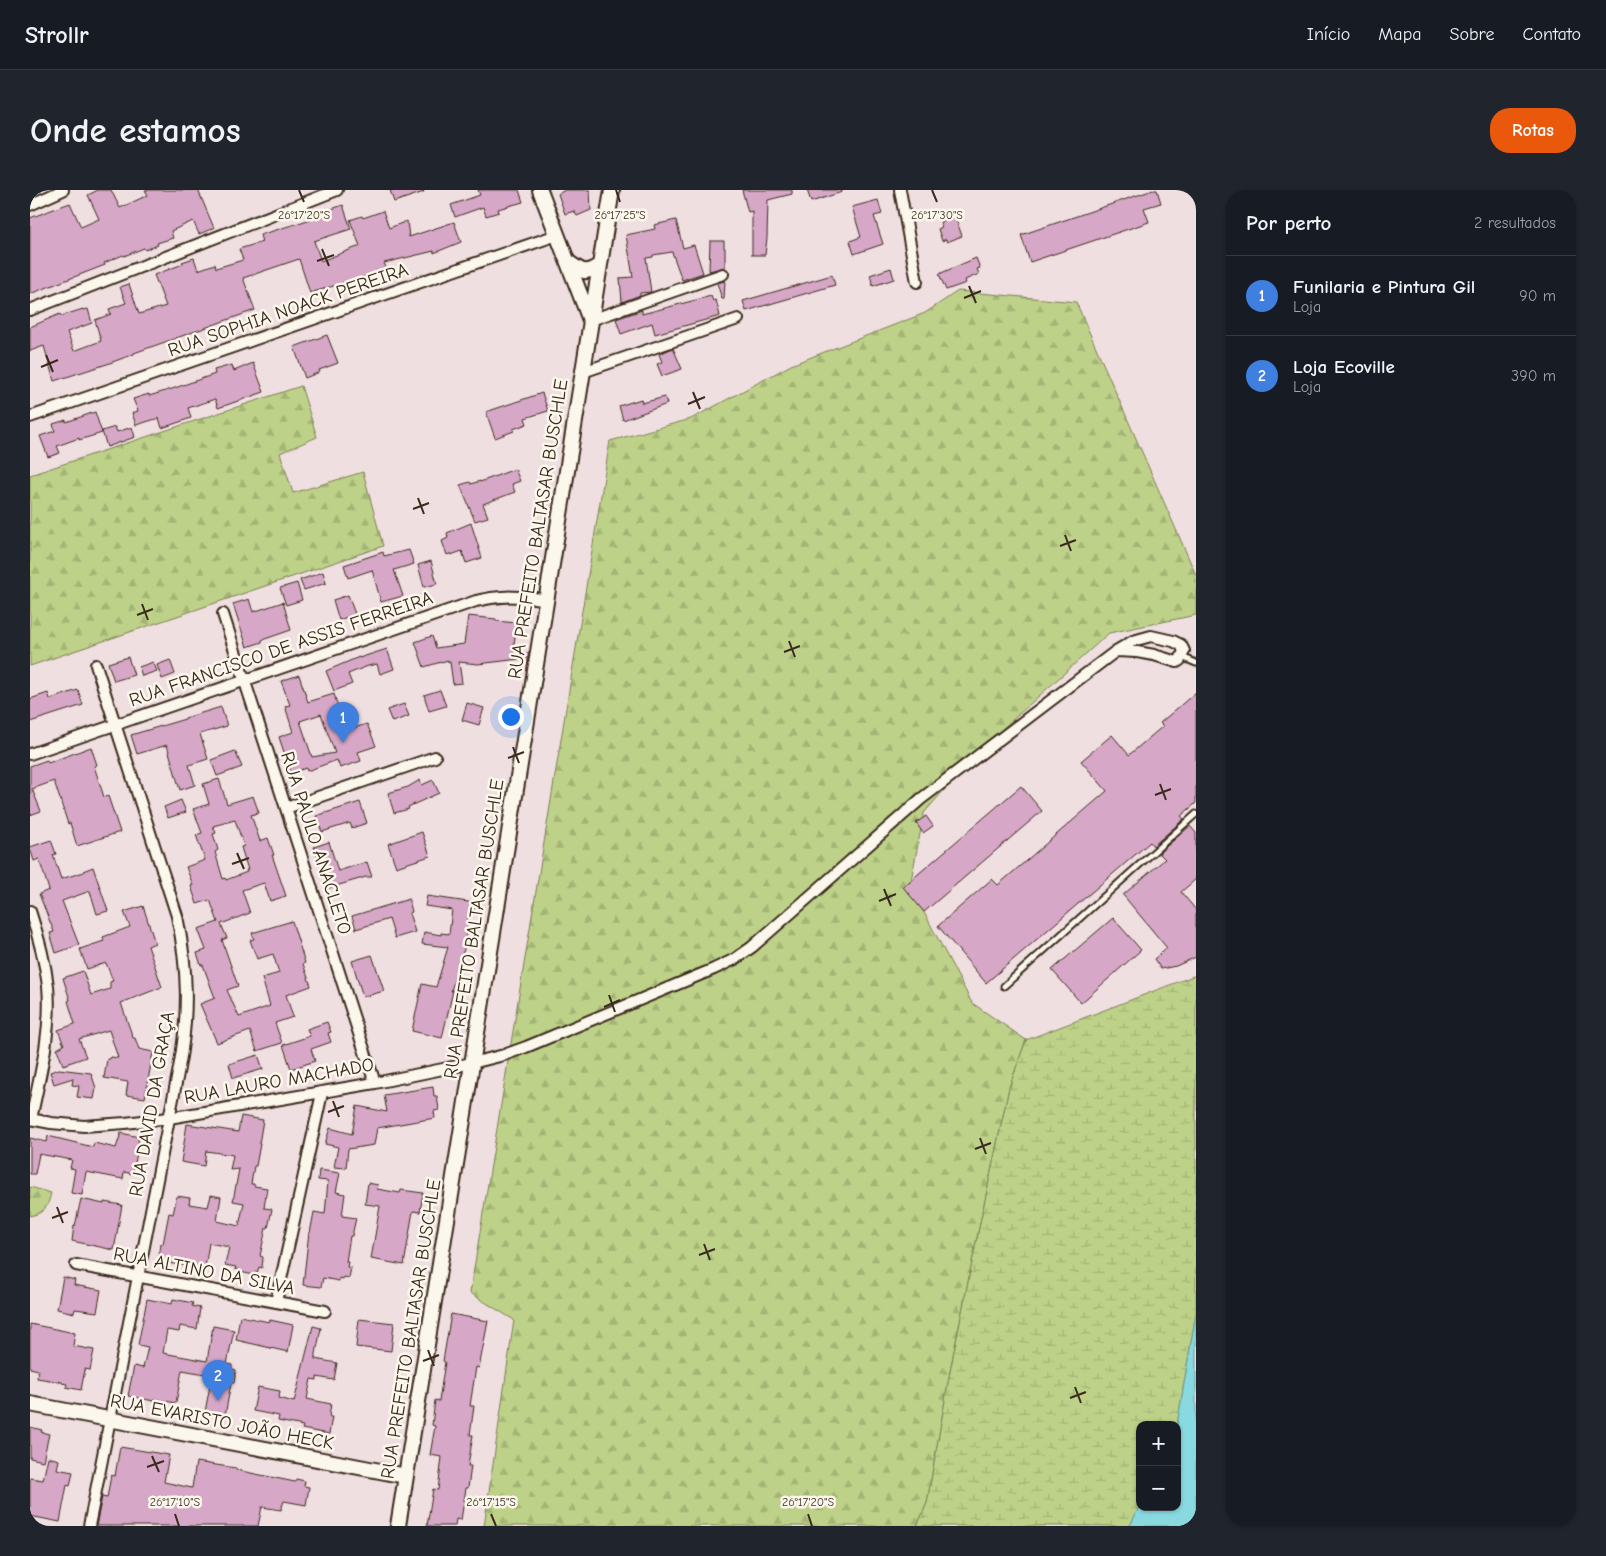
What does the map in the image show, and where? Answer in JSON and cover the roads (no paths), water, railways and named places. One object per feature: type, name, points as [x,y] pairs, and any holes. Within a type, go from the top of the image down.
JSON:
[{"type":"main road","points":[[540,190],[591,320]]},
{"type":"main road","name":"RUA PREFEITO BALTASAR BUSCHLE","points":[[398,1526],[612,190]]},
{"type":"main road","points":[[568,262],[580,271],[586,272],[600,265]]},
{"type":"main road","name":"RUA EVARISTO JOÃO HECK","points":[[30,1404],[406,1476]]},
{"type":"street","points":[[30,204],[63,190]]},
{"type":"street","points":[[30,310],[337,190]]},
{"type":"street","points":[[900,190],[917,282]]},
{"type":"street","name":"RUA SOPHIA NOACK PEREIRA","points":[[30,417],[557,235]]},
{"type":"street","points":[[591,320],[723,274]]},
{"type":"street","points":[[583,372],[738,319]]},
{"type":"street","name":"RUA FRANCISCO DE ASSIS FERREIRA","points":[[30,754],[476,601],[493,596],[546,599]]},
{"type":"street","name":"RUA PAULO ANACLETO","points":[[223,614],[375,1083]]},
{"type":"street","name":"RUA LAURO MACHADO","points":[[31,1119],[84,1126],[169,1118],[322,1093],[472,1063],[526,1047],[714,970],[735,958],[770,932],[921,799],[1116,651],[1133,641],[1151,636],[1163,638]]},
{"type":"street","points":[[1116,651],[1137,652],[1177,662],[1184,652],[1181,646],[1163,638],[1156,656]]},
{"type":"street","name":"RUA DAVID DA GRAÇA","points":[[89,1526],[169,1118],[186,1021],[186,969],[178,916],[96,665]]},
{"type":"street","points":[[286,808],[435,757]]},
{"type":"street","points":[[30,911],[46,972],[49,1001],[42,1066],[31,1119]]},
{"type":"street","points":[[276,1302],[322,1093]]},
{"type":"street","name":"RUA ALTINO DA SILVA","points":[[76,1265],[325,1311]]},
{"type":"lane","points":[[1182,657],[1196,663]]},
{"type":"lane","points":[[1004,986],[1196,814]]},
{"type":"water","points":[[1196,1313],[1196,1526],[1130,1526],[1137,1511],[1181,1511],[1181,1421],[1178,1421]]},
{"type":"place","name":"Funilaria e Pintura Gil","points":[[343,743]]},
{"type":"place","name":"Loja Ecoville","points":[[218,1401]]}]
